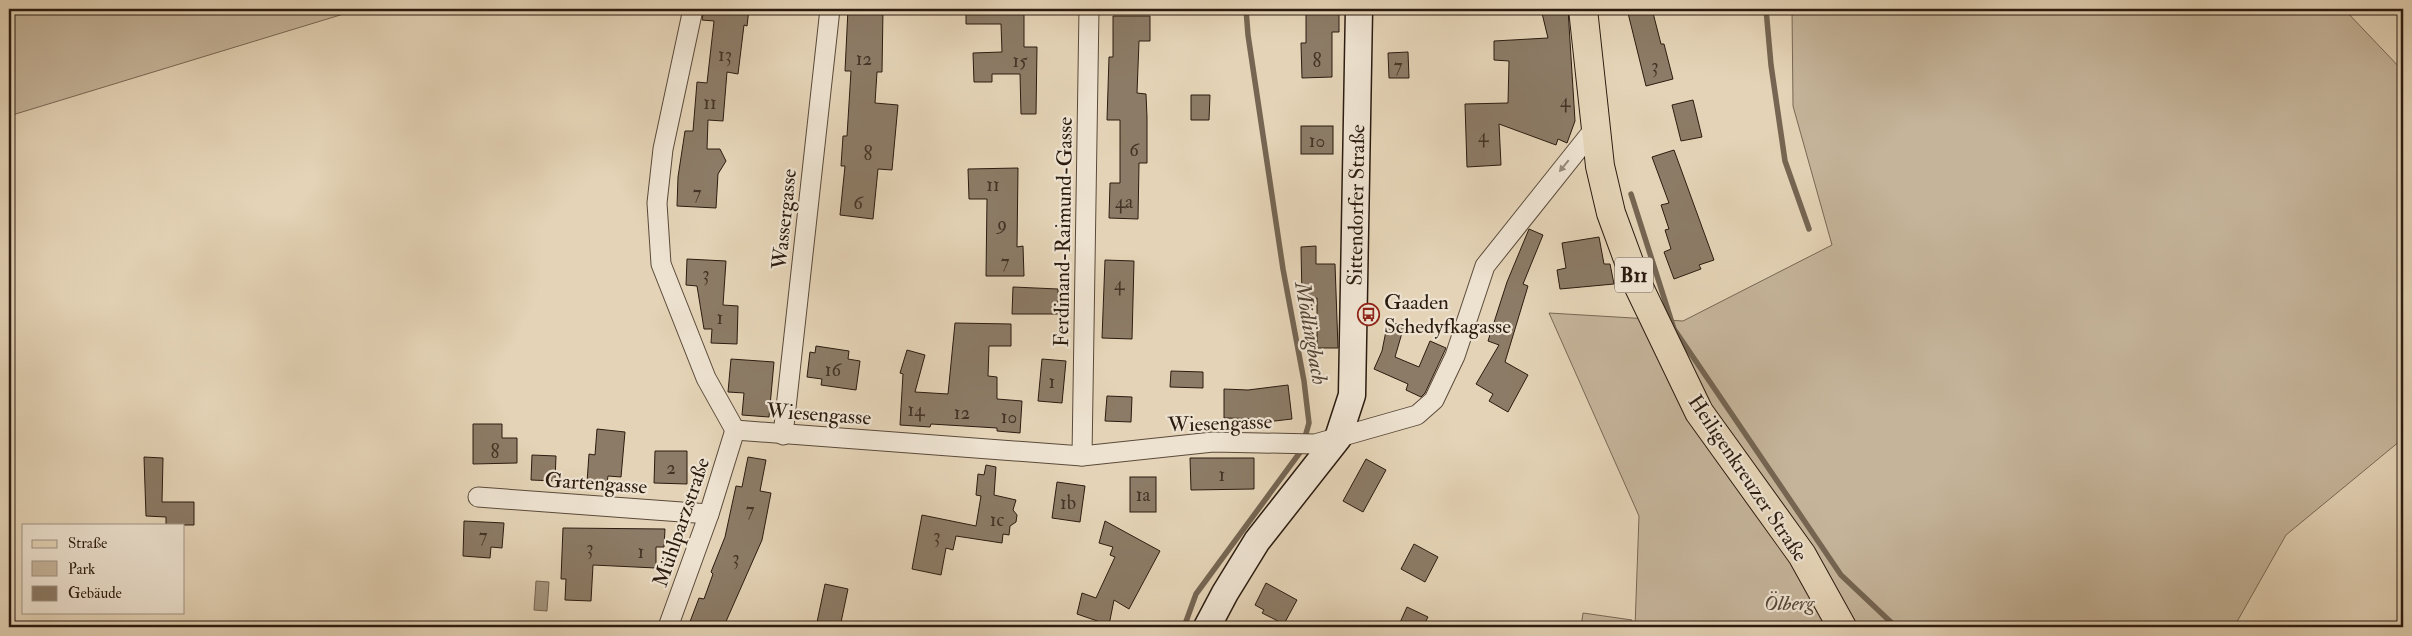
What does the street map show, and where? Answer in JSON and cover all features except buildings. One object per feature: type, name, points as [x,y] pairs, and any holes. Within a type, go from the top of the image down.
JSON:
[{"type":"main road","name":"Heiligenkreuzer Straße","points":[[1583,9],[1600,166],[1611,213],[1636,281],[1699,412],[1802,555],[1842,627]]},
{"type":"street","name":"Wiesengasse","points":[[693,9],[661,167],[657,203],[662,264],[706,378],[735,430],[1082,456],[1213,442],[1292,444],[1327,441],[1417,415],[1434,400],[1455,356],[1485,266],[1595,128]]},
{"type":"street","name":"Wassergasse","points":[[783,435],[830,9]]},
{"type":"street","name":"Ferdinand-Raimund-Gasse","points":[[1082,456],[1089,9]]},
{"type":"street","name":"Sittendorfer Straße","points":[[1207,627],[1224,593],[1257,541],[1327,441],[1352,395],[1359,9]]},
{"type":"street","name":"Mühlparzstraße","points":[[668,627],[710,514],[735,430]]},
{"type":"street","name":"Gartengasse","points":[[478,497],[710,514]]},
{"type":"green space","points":[[9,9],[360,9],[9,116]]},
{"type":"green space","name":"Ölberg","points":[[1792,9],[2344,9],[2403,71],[2403,410],[2401,412],[2400,441],[2286,535],[2234,627],[1635,627],[1639,516],[1549,313],[1683,321],[1832,245],[1793,106]]},
{"type":"green space","points":[[1583,613],[1632,620],[1631,627],[1581,627]]},
{"type":"shaded area","points":[[536,581],[549,582],[547,611],[534,610]]},
{"type":"waterway","name":"Mödlingbach","points":[[1184,627],[1196,594],[1301,451],[1309,423],[1304,381],[1283,269],[1248,35],[1246,9]]},
{"type":"waterway","points":[[1766,9],[1771,65],[1785,161],[1809,229]]},
{"type":"waterway","points":[[1631,194],[1674,329],[1841,575],[1896,627]]},
{"type":"place","name":"Gaaden Schedyfkagasse","points":[[1368,314]]}]
